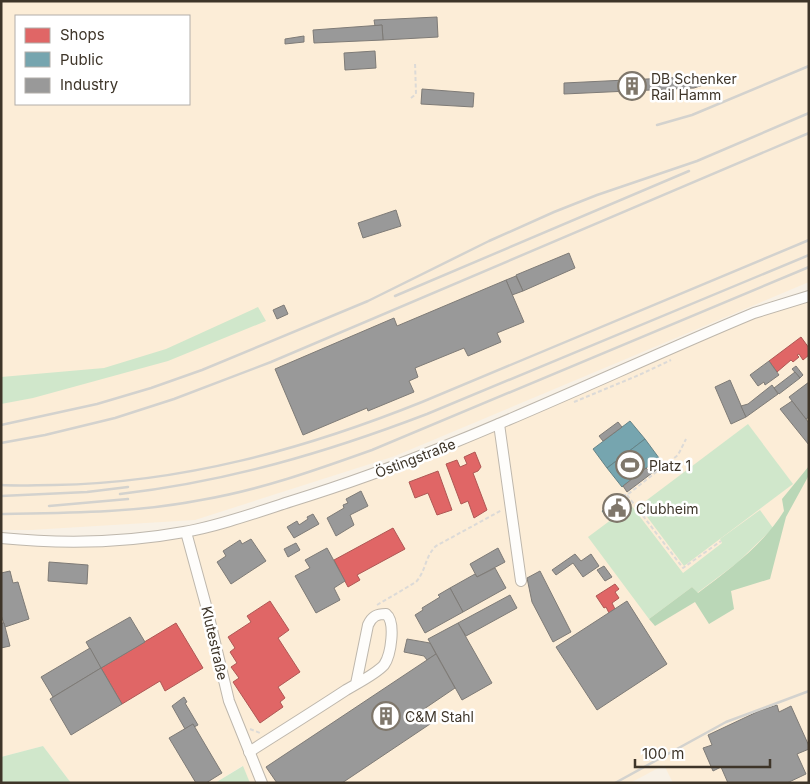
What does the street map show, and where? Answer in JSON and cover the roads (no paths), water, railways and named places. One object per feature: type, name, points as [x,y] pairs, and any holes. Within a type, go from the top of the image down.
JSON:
[{"type":"street","name":"Östingstraße","points":[[1,538],[47,542],[98,541],[143,538],[186,532],[329,490],[411,461],[740,318],[809,296]]},
{"type":"street","points":[[499,424],[521,581]]},
{"type":"street","name":"Klutestraße","points":[[186,532],[229,701],[262,783]]},
{"type":"street","points":[[249,752],[356,684],[380,668],[386,659],[392,630],[392,623],[386,614],[378,614],[372,618],[368,625],[356,684]]},
{"type":"railway","points":[[657,125],[692,115],[809,66]]},
{"type":"railway","points":[[1,425],[97,404],[202,370],[368,301],[489,241],[554,212],[597,195],[697,161],[809,113]]},
{"type":"railway","points":[[1,443],[45,435],[115,418],[174,399],[271,362],[809,133]]},
{"type":"railway","points":[[395,296],[689,171]]},
{"type":"railway","points":[[1,485],[102,483],[149,478],[242,460],[333,435],[422,402],[809,240]]},
{"type":"railway","points":[[120,494],[200,482],[276,464],[389,428],[427,414],[809,255]]},
{"type":"railway","points":[[1,514],[151,508],[223,496],[288,479],[372,450],[809,267]]},
{"type":"railway","points":[[1,496],[87,492],[128,487]]},
{"type":"railway","points":[[49,506],[128,499]]},
{"type":"railway","points":[[615,783],[726,722],[809,691]]},
{"type":"place","name":"DB Schenker Rail Hamm","points":[[632,86]]},
{"type":"place","name":"Platz 1","points":[[630,465]]},
{"type":"place","name":"Clubheim","points":[[617,508]]},
{"type":"place","name":"C&M Stahl","points":[[386,716]]}]
